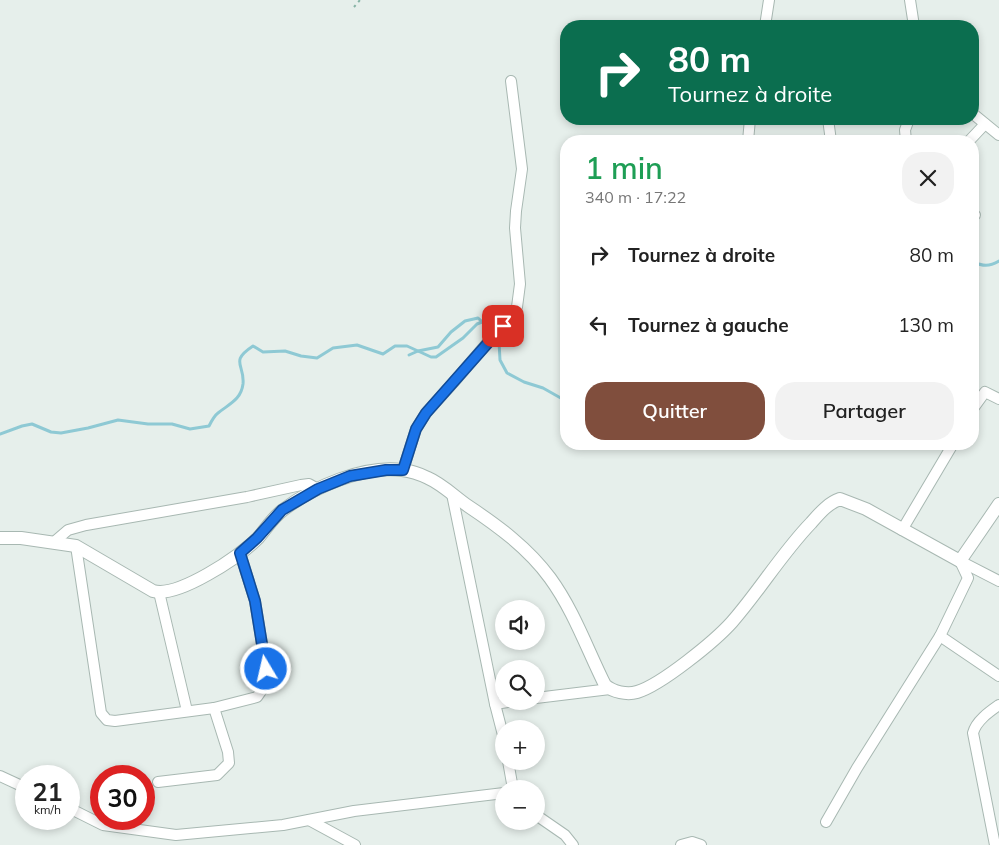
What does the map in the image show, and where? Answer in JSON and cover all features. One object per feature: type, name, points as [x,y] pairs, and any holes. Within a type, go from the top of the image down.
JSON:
[{"type":"street","points":[[766,20],[769,0]]},
{"type":"street","points":[[910,0],[913,20]]},
{"type":"street","points":[[403,470],[414,436],[426,413],[495,334],[512,318],[517,307],[520,284],[515,228],[522,169],[511,81]]},
{"type":"street","points":[[979,119],[999,135]]},
{"type":"street","points":[[974,135],[985,124]]},
{"type":"street","points":[[979,400],[985,392],[999,399]]},
{"type":"street","points":[[902,530],[949,450]]},
{"type":"street","points":[[0,538],[21,538],[76,546],[153,590],[160,592],[175,590],[195,581],[240,553],[257,538],[282,510],[318,489],[350,476],[386,470],[403,470],[430,479],[515,540],[549,577],[572,612],[590,655],[605,685],[610,689]]},
{"type":"street","points":[[54,542],[68,530],[86,525],[247,497],[301,485],[309,484],[318,489]]},
{"type":"street","points":[[452,494],[495,704]]},
{"type":"street","points":[[545,697],[610,689],[630,693],[638,692],[667,677],[723,632],[800,534],[834,501],[840,499],[851,502],[999,581]]},
{"type":"street","points":[[960,561],[999,504]]},
{"type":"street","points":[[76,546],[101,713],[107,720],[115,722],[214,708],[257,697],[266,684],[266,669],[255,601],[240,553]]},
{"type":"street","points":[[826,822],[857,768],[940,636],[968,578],[960,561]]},
{"type":"street","points":[[160,592],[187,711]]},
{"type":"street","points":[[940,636],[999,676]]},
{"type":"street","points":[[995,845],[973,733],[986,715],[999,705]]},
{"type":"street","points":[[158,782],[217,775],[229,763],[228,752],[214,708]]},
{"type":"street","points":[[0,776],[15,783]]},
{"type":"street","points":[[80,814],[103,825],[176,835],[283,825],[354,811],[495,794]]},
{"type":"street","points":[[309,820],[355,845]]},
{"type":"street","points":[[545,821],[565,835],[573,845]]},
{"type":"street","points":[[681,845],[692,842],[701,845]]},
{"type":"path","points":[[354,7],[360,0]]},
{"type":"waterway","points":[[979,264],[986,265],[999,261]]},
{"type":"waterway","points":[[0,434],[32,424],[51,432],[61,433],[118,420],[148,424],[172,424],[190,429],[209,426],[217,414],[240,394],[243,384],[240,360],[246,351],[253,346],[263,352],[285,351],[317,358],[333,348],[357,345],[383,354],[395,346],[407,346],[418,351],[438,347],[451,332],[465,321],[478,318],[495,334],[499,342],[500,360],[507,373],[524,382],[543,388],[560,398]]},
{"type":"waterway","points":[[409,355],[418,351],[431,357],[436,357],[482,322]]},
{"type":"route","points":[[266,669],[255,601],[240,553],[257,538],[282,510],[318,489],[350,476],[374,471],[403,470],[416,429],[426,413],[503,326]]}]
